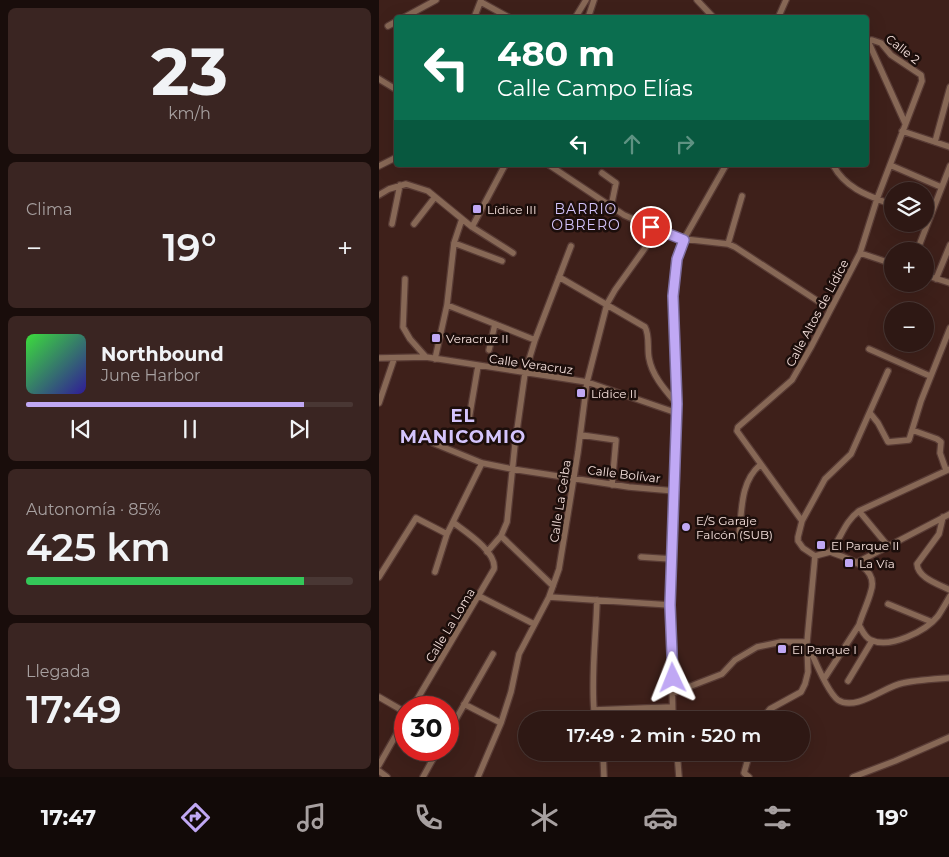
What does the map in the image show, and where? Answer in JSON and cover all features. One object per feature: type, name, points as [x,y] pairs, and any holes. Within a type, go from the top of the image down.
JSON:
[{"type":"street","points":[[408,15],[436,0]]},
{"type":"street","points":[[577,15],[586,0]]},
{"type":"street","points":[[589,15],[594,0]]},
{"type":"street","points":[[697,0],[711,15]]},
{"type":"street","points":[[779,15],[786,0]]},
{"type":"street","points":[[475,15],[481,1],[505,15]]},
{"type":"street","points":[[388,26],[394,23]]},
{"type":"street","name":"Calle 2","points":[[869,41],[881,43],[891,55],[921,76],[922,81]]},
{"type":"street","points":[[869,45],[905,123]]},
{"type":"street","name":"Calle Altos de Lídice","points":[[802,521],[737,432],[738,428],[792,380],[831,308],[860,253],[877,199],[922,81]]},
{"type":"street","points":[[380,82],[394,89]]},
{"type":"street","points":[[935,142],[949,87]]},
{"type":"street","points":[[902,131],[949,147]]},
{"type":"street","points":[[379,166],[394,158]]},
{"type":"street","points":[[890,165],[941,187]]},
{"type":"street","points":[[934,203],[949,166]]},
{"type":"street","points":[[472,227],[504,167]]},
{"type":"street","points":[[552,167],[624,215],[658,230],[684,240],[727,244],[735,247],[831,308]]},
{"type":"street","points":[[673,711],[670,605],[677,404],[673,296],[677,259],[684,240],[724,167]]},
{"type":"street","points":[[834,167],[838,174],[850,186],[884,201]]},
{"type":"street","points":[[602,172],[616,183],[611,207]]},
{"type":"street","points":[[379,195],[400,185],[412,185],[428,192],[472,227],[513,252]]},
{"type":"street","points":[[393,224],[400,185]]},
{"type":"street","points":[[727,244],[742,196]]},
{"type":"street","points":[[414,224],[435,197]]},
{"type":"street","points":[[435,360],[447,306],[454,243],[463,219]]},
{"type":"street","name":"Calle La Ceiba","points":[[478,777],[501,724],[511,692],[519,654],[553,586],[564,541],[581,436],[587,382],[607,304],[658,230]]},
{"type":"street","points":[[454,243],[502,261]]},
{"type":"street","points":[[949,245],[936,279],[949,283]]},
{"type":"street","points":[[454,523],[476,540],[487,552],[501,536],[509,516],[512,469],[525,373],[535,340],[571,246]]},
{"type":"street","points":[[860,253],[884,261]]},
{"type":"street","points":[[559,277],[645,327],[648,333],[651,369],[677,404]]},
{"type":"street","points":[[405,279],[403,327],[410,339],[426,357]]},
{"type":"street","points":[[447,306],[535,340]]},
{"type":"street","points":[[489,350],[495,324]]},
{"type":"street","points":[[870,413],[889,443],[909,440],[921,400],[949,328]]},
{"type":"street","points":[[869,349],[930,376]]},
{"type":"street","name":"Calle Veracruz","points":[[379,358],[426,357],[435,360],[587,382],[677,412]]},
{"type":"street","points":[[379,403],[394,359]]},
{"type":"street","points":[[469,419],[478,366]]},
{"type":"street","points":[[888,371],[851,454],[825,479],[802,521],[798,541],[803,548],[815,556],[830,552],[853,516],[948,469],[941,458],[941,442],[912,430]]},
{"type":"street","points":[[581,436],[616,440],[611,485]]},
{"type":"street","name":"Calle Bolívar","points":[[433,443],[482,462],[512,469],[611,485],[675,490]]},
{"type":"street","points":[[435,572],[447,534],[482,462]]},
{"type":"street","points":[[739,536],[746,488],[752,472],[760,465]]},
{"type":"street","points":[[859,512],[888,546]]},
{"type":"street","points":[[856,563],[949,514]]},
{"type":"street","points":[[379,577],[416,518],[447,534]]},
{"type":"street","points":[[943,518],[939,534],[917,564],[917,569],[921,575],[949,590]]},
{"type":"street","points":[[501,536],[553,586]]},
{"type":"street","name":"Calle La Loma","points":[[419,696],[495,566],[487,552]]},
{"type":"street","points":[[824,679],[859,625],[872,586],[867,570],[830,552]]},
{"type":"street","points":[[768,711],[801,692],[808,672],[807,642],[815,556]]},
{"type":"street","points":[[641,557],[672,559]]},
{"type":"street","points":[[479,596],[534,624]]},
{"type":"street","points":[[859,625],[872,641],[889,643],[903,639],[932,622],[939,615],[949,596]]},
{"type":"street","points":[[549,597],[670,605]]},
{"type":"street","points":[[597,600],[597,627],[592,672],[595,710],[673,707]]},
{"type":"street","points":[[888,604],[932,622]]},
{"type":"street","points":[[848,681],[872,641]]},
{"type":"street","points":[[673,693],[721,674],[735,660],[757,647],[781,642],[807,642]]},
{"type":"street","points":[[807,642],[824,679],[839,701],[851,704],[901,683],[949,678]]},
{"type":"street","points":[[459,713],[493,654]]},
{"type":"street","points":[[379,697],[394,706]]},
{"type":"street","points":[[464,704],[501,724]]},
{"type":"street","points":[[853,777],[949,737]]},
{"type":"street","points":[[379,765],[394,738]]},
{"type":"street","points":[[423,777],[432,761]]},
{"type":"street","points":[[603,761],[604,777]]},
{"type":"street","points":[[678,761],[679,777]]},
{"type":"street","points":[[747,761],[744,773],[745,776],[749,777]]},
{"type":"street","points":[[379,771],[387,777]]},
{"type":"place","name":"Lídice III","points":[[477,209]]},
{"type":"place","name":"Veracruz II","points":[[436,338]]},
{"type":"place","name":"Lídice II","points":[[581,393]]},
{"type":"place","name":"E/S Garaje Falcón (SUB)","points":[[686,527]]},
{"type":"place","name":"El Parque II","points":[[821,545]]},
{"type":"place","name":"La Vía","points":[[849,563]]},
{"type":"place","name":"El Parque I","points":[[782,649]]},
{"type":"district","name":"BARRIO OBRERO","points":[[586,217]]},
{"type":"district","name":"EL MANICOMIO","points":[[463,426]]},
{"type":"route","points":[[651,227],[684,240],[677,259],[673,296],[677,404],[670,605],[673,678]]}]
